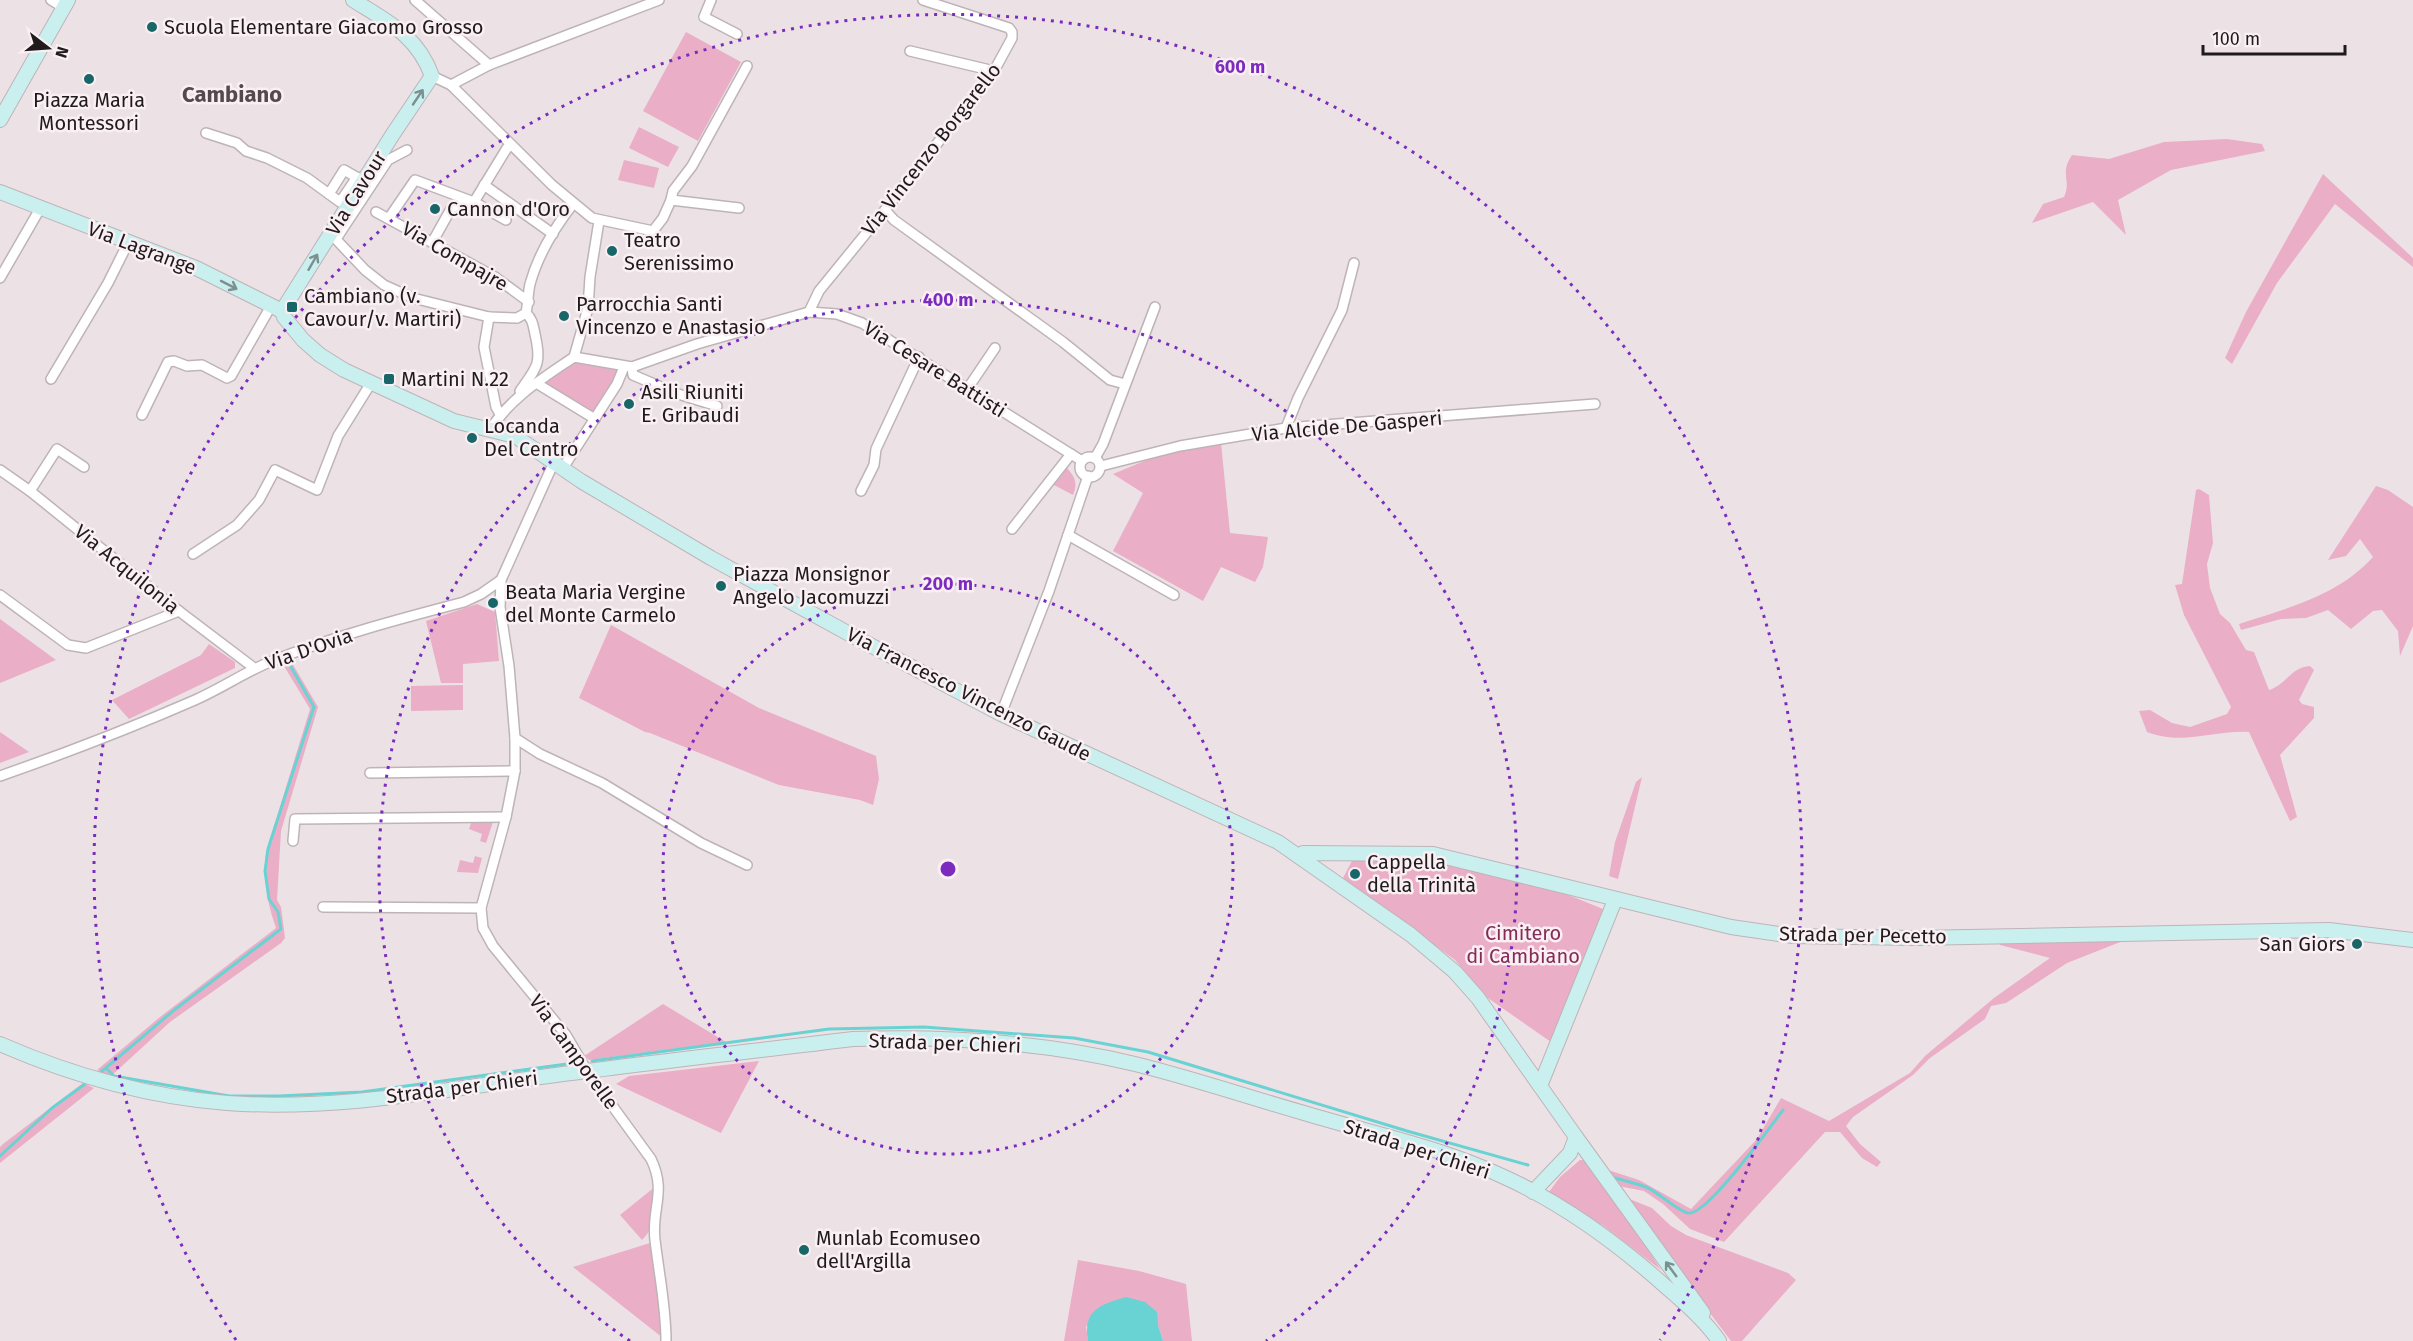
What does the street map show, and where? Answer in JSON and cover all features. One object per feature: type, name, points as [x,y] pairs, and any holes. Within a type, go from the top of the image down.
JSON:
[{"type":"street","points":[[0,120],[66,4],[51,0]]},
{"type":"street","points":[[353,0],[404,32],[426,59],[432,76],[451,85],[510,146],[573,204],[599,221],[653,231],[663,218],[673,191],[692,166],[747,66]]},
{"type":"street","points":[[415,0],[489,65]]},
{"type":"street","points":[[451,85],[489,65],[659,0]]},
{"type":"street","points":[[711,0],[704,17],[737,34]]},
{"type":"street","name":"Via Vincenzo Borgarello","points":[[809,312],[819,291],[994,71],[1012,38],[1009,28],[923,0]]},
{"type":"street","points":[[910,51],[994,71]]},
{"type":"street","name":"Via Cavour","points":[[276,309],[333,236],[360,179],[432,76]]},
{"type":"street","name":"Via Compajre","points":[[206,133],[237,143],[246,151],[267,158],[307,178],[329,194],[349,204],[390,218],[495,277],[529,302]]},
{"type":"street","points":[[433,241],[452,207],[474,202],[510,146]]},
{"type":"street","points":[[349,204],[388,160],[407,150]]},
{"type":"street","points":[[329,194],[344,170],[360,179]]},
{"type":"street","points":[[390,218],[415,180],[474,202],[506,220]]},
{"type":"street","points":[[484,185],[553,234]]},
{"type":"street","name":"Via Lagrange","points":[[0,192],[196,268],[276,309]]},
{"type":"street","points":[[671,200],[688,200],[739,208]]},
{"type":"street","points":[[333,236],[365,270],[384,285],[413,298],[489,317],[517,318],[526,313],[530,285],[553,234],[573,204]]},
{"type":"street","points":[[0,278],[41,207]]},
{"type":"street","points":[[885,210],[894,220],[1063,342],[1110,380],[1125,384]]},
{"type":"street","points":[[490,430],[500,414],[518,398],[574,357],[588,308],[599,221]]},
{"type":"street","points":[[51,379],[108,284],[129,241]]},
{"type":"street","points":[[1286,428],[1298,398],[1342,310],[1354,263]]},
{"type":"street","points":[[1088,476],[1098,473],[1098,462],[1103,444],[1155,307]]},
{"type":"street","points":[[142,415],[168,362],[174,361],[187,366],[202,365],[227,378],[231,376],[276,309]]},
{"type":"street","name":"Via Francesco Vincenzo Gaude","points":[[276,309],[320,355],[344,370],[454,421],[515,436],[616,502],[770,591],[1001,714],[1278,842],[1411,935],[1455,972],[1478,998],[1705,1315],[1717,1338]]},
{"type":"street","name":"Via Cesare Battisti","points":[[628,367],[697,344],[809,312],[837,314],[862,323],[919,357],[1082,461]]},
{"type":"street","points":[[518,398],[519,393],[534,373],[539,360],[532,320],[526,313]]},
{"type":"street","points":[[489,317],[484,347],[496,407],[500,414]]},
{"type":"street","points":[[968,388],[995,348]]},
{"type":"street","points":[[574,357],[628,367],[633,375],[675,393],[717,406]]},
{"type":"street","points":[[861,491],[874,465],[876,449],[919,357]]},
{"type":"street","points":[[501,580],[558,465],[595,419],[628,367]]},
{"type":"street","points":[[194,554],[237,525],[259,500],[275,470],[317,490],[338,436],[371,383]]},
{"type":"street","points":[[536,383],[595,419]]},
{"type":"street","name":"Via Alcide De Gasperi","points":[[1098,462],[1286,428],[1595,404]]},
{"type":"street","points":[[30,491],[57,449],[84,467]]},
{"type":"street","points":[[1012,529],[1071,454]]},
{"type":"street","points":[[1088,476],[1082,471],[1082,461],[1087,457],[1098,462]]},
{"type":"street","name":"Via Acquilonia","points":[[0,470],[30,491],[254,668]]},
{"type":"street","points":[[1001,714],[1049,591],[1088,476]]},
{"type":"street","points":[[1068,535],[1174,595]]},
{"type":"street","name":"Via D'Ovia","points":[[0,776],[66,753],[155,717],[198,698],[254,668],[335,638],[464,602],[481,594],[501,580]]},
{"type":"street","name":"Via Camporelle","points":[[501,580],[500,607],[509,666],[515,738],[515,771],[506,818],[481,908],[483,928],[493,946],[566,1035],[588,1071],[651,1159],[658,1174],[654,1237],[666,1315],[666,1341]]},
{"type":"street","points":[[0,595],[68,645],[86,648],[178,610]]},
{"type":"street","points":[[515,738],[540,753],[602,783],[701,843],[747,864]]},
{"type":"street","points":[[370,773],[515,771]]},
{"type":"street","points":[[293,841],[295,819],[506,818]]},
{"type":"street","name":"Strada per Pecetto","points":[[1299,856],[1303,853],[1433,854],[1731,927],[1792,936],[1916,938],[2334,930],[2413,940]]},
{"type":"street","points":[[1540,1086],[1615,900]]},
{"type":"street","points":[[323,907],[481,908]]},
{"type":"street","name":"Strada per Chieri","points":[[0,1044],[81,1075],[136,1089],[226,1103],[324,1103],[853,1039],[905,1037],[1020,1045],[1071,1052],[1136,1065],[1449,1156],[1502,1176],[1533,1192],[1617,1244],[1674,1293],[1717,1338]]},
{"type":"street","points":[[1533,1192],[1570,1153],[1576,1137]]},
{"type":"green space","points":[[686,32],[741,62],[698,141],[643,111]]},
{"type":"green space","points":[[639,127],[679,147],[668,167],[629,148]]},
{"type":"green space","points":[[2227,139],[2262,144],[2265,151],[2171,170],[2118,200],[2126,235],[2093,202],[2032,223],[2043,204],[2064,197],[2067,186],[2066,167],[2072,155],[2109,159],[2164,142]]},
{"type":"green space","points":[[624,160],[659,168],[654,188],[618,180]]},
{"type":"green space","points":[[2323,174],[2413,258],[2413,267],[2335,204],[2277,283],[2232,364],[2225,358],[2246,312]]},
{"type":"green space","points":[[574,360],[620,371],[595,417],[540,385]]},
{"type":"green space","points":[[1221,443],[1230,533],[1268,537],[1263,567],[1255,582],[1221,567],[1203,601],[1113,551],[1143,493],[1113,474],[1154,457]]},
{"type":"green space","points":[[1067,468],[1075,480],[1073,495],[1054,485]]},
{"type":"green space","points":[[2376,486],[2388,490],[2413,507],[2413,626],[2400,656],[2398,631],[2382,610],[2373,611],[2351,629],[2328,610],[2306,618],[2281,619],[2241,630],[2239,624],[2293,606],[2328,591],[2344,582],[2373,557],[2360,539],[2346,556],[2328,560]]},
{"type":"green space","points":[[2199,489],[2209,495],[2213,543],[2207,564],[2210,588],[2220,614],[2230,623],[2246,650],[2254,652],[2269,690],[2298,669],[2310,666],[2314,670],[2299,700],[2302,704],[2314,707],[2314,718],[2280,755],[2297,817],[2290,821],[2249,732],[2186,738],[2160,736],[2147,732],[2139,711],[2150,710],[2172,723],[2190,727],[2227,714],[2231,707],[2184,615],[2175,585],[2182,584],[2196,490]]},
{"type":"green space","points":[[477,604],[495,612],[499,661],[463,664],[463,683],[441,683],[426,621]]},
{"type":"green space","points":[[0,619],[56,660],[0,683]]},
{"type":"green space","points":[[611,625],[759,708],[876,756],[879,779],[873,805],[860,800],[779,785],[645,732],[579,698]]},
{"type":"green space","points":[[209,644],[235,662],[235,668],[129,719],[112,700],[201,655]]},
{"type":"green space","points":[[292,663],[318,707],[281,831],[277,900],[281,907],[285,938],[170,1022],[110,1077],[97,1070],[160,1017],[276,928],[266,890],[266,852],[310,709],[284,666]]},
{"type":"green space","points":[[463,685],[463,710],[411,711],[411,686]]},
{"type":"green space","points":[[0,732],[29,752],[0,763]]},
{"type":"green space","points":[[1642,777],[1618,879],[1609,876],[1615,842],[1636,782]]},
{"type":"green space","points":[[493,822],[486,843],[480,841],[482,834],[469,829],[471,823]]},
{"type":"green space","points":[[475,856],[482,858],[478,873],[457,872],[460,860],[473,863]]},
{"type":"green space","name":"Cimitero di Cambiano","points":[[1354,857],[1424,858],[1539,883],[1603,909],[1551,1042],[1485,996],[1455,960],[1343,878]]},
{"type":"green space","points":[[2133,937],[2067,963],[2006,1003],[1991,1006],[1985,1019],[1930,1058],[1913,1075],[1853,1117],[1846,1126],[1860,1144],[1881,1162],[1877,1167],[1862,1158],[1840,1132],[1825,1132],[1724,1242],[1690,1229],[1663,1204],[1644,1191],[1613,1185],[1605,1169],[1639,1180],[1691,1209],[1757,1139],[1781,1098],[1829,1121],[1910,1073],[1925,1056],[1994,998],[2050,958],[2000,945],[1999,941]]},
{"type":"green space","points":[[663,1004],[726,1042],[589,1060],[584,1056]]},
{"type":"green space","points":[[759,1061],[721,1133],[616,1084],[629,1076]]},
{"type":"green space","points":[[83,1083],[94,1088],[0,1163],[0,1147],[3,1144]]},
{"type":"green space","points":[[1580,1160],[1590,1160],[1661,1270],[1604,1226],[1549,1192],[1560,1177]]},
{"type":"green space","points":[[656,1186],[653,1222],[642,1240],[620,1215]]},
{"type":"green space","points":[[1622,1196],[1652,1208],[1671,1226],[1686,1235],[1788,1273],[1796,1280],[1742,1341],[1731,1341]]},
{"type":"green space","points":[[650,1243],[662,1308],[663,1338],[573,1267]]},
{"type":"green space","points":[[1078,1260],[1139,1271],[1186,1284],[1192,1341],[1163,1341],[1158,1325],[1086,1326],[1088,1341],[1064,1341]]},
{"type":"water","points":[[1126,1297],[1145,1302],[1157,1312],[1163,1341],[1088,1341],[1088,1322],[1095,1310]]},
{"type":"waterway","points":[[101,1072],[173,1011],[281,929],[278,912],[269,899],[265,871],[268,849],[314,707],[291,667]]},
{"type":"waterway","points":[[592,1061],[829,1029],[924,1027],[1074,1038],[1148,1052],[1407,1131],[1528,1165]]},
{"type":"waterway","points":[[106,1068],[114,1076],[229,1096],[279,1096],[362,1092],[574,1063]]},
{"type":"waterway","points":[[0,1156],[52,1108],[85,1084]]},
{"type":"waterway","points":[[1615,1178],[1646,1187],[1684,1212],[1697,1210],[1723,1187],[1783,1110]]},
{"type":"place","name":"Scuola Elementare Giacomo Grosso","points":[[152,27]]},
{"type":"place","name":"Piazza Maria Montessori","points":[[89,79]]},
{"type":"place","name":"Cannon d'Oro","points":[[435,209]]},
{"type":"place","name":"Teatro Serenissimo","points":[[612,251]]},
{"type":"place","name":"Cambiano (v. Cavour/v. Martiri)","points":[[292,307]]},
{"type":"place","name":"Parrocchia Santi Vincenzo e Anastasio","points":[[564,316]]},
{"type":"place","name":"Martini N.22","points":[[389,379]]},
{"type":"place","name":"Asili Riuniti E. Gribaudi","points":[[629,404]]},
{"type":"place","name":"Locanda Del Centro","points":[[472,438]]},
{"type":"place","name":"Piazza Monsignor Angelo Jacomuzzi","points":[[721,586]]},
{"type":"place","name":"Beata Maria Vergine del Monte Carmelo","points":[[493,603]]},
{"type":"place","name":"Cappella della Trinità","points":[[1355,874]]},
{"type":"place","name":"San Giors","points":[[2357,944]]},
{"type":"place","name":"Munlab Ecomuseo dell'Argilla","points":[[804,1250]]},
{"type":"district","name":"Cambiano","points":[[232,94]]}]
